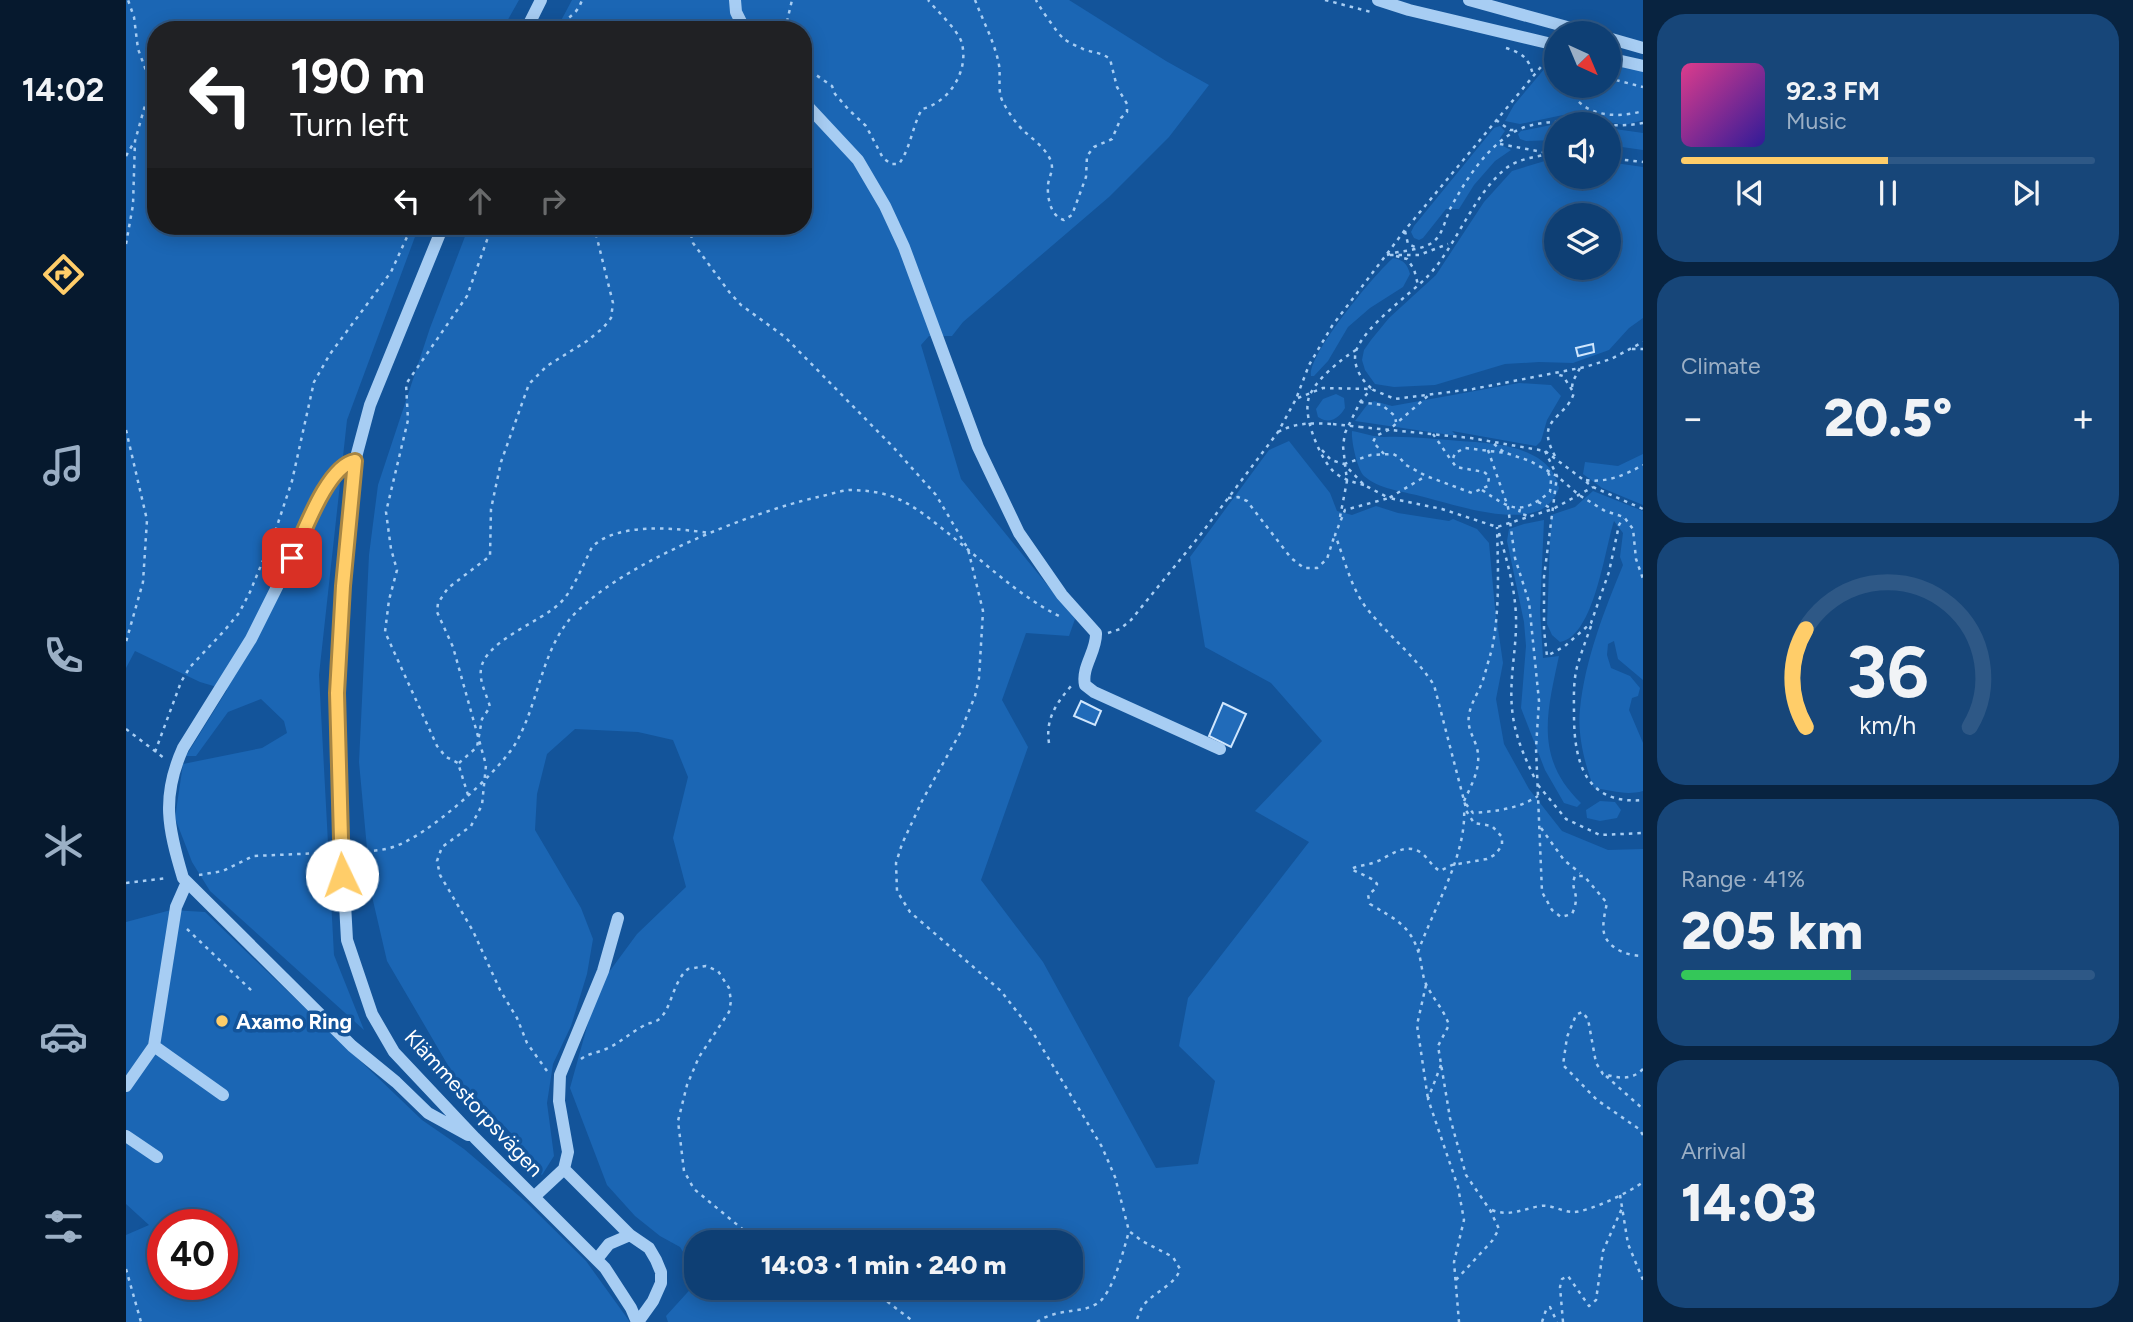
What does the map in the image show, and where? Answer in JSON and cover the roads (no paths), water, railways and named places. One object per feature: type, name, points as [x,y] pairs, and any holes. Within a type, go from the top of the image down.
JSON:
[{"type":"street","points":[[530,21],[541,0]]},
{"type":"street","points":[[735,0],[740,21]]},
{"type":"street","points":[[1378,0],[1544,44]]},
{"type":"street","points":[[1469,0],[1545,21]]},
{"type":"street","points":[[1621,42],[1643,48]]},
{"type":"street","points":[[1621,61],[1643,66]]},
{"type":"street","points":[[812,111],[858,160],[885,206],[904,247],[978,447],[1019,533],[1062,595],[1096,633],[1085,673],[1085,685],[1094,692],[1220,749]]},
{"type":"street","name":"Klämmestorpsvägen","points":[[439,235],[379,381],[355,461],[343,586],[337,693],[338,794],[347,940],[372,1014],[394,1052],[475,1139],[597,1259],[618,1287],[638,1322]]},
{"type":"street","points":[[355,461],[346,463],[330,481],[251,639],[209,703],[176,765],[168,809],[170,829],[185,880],[352,1046],[428,1113],[475,1139]]},
{"type":"street","points":[[126,1086],[154,1046],[176,907],[185,880]]},
{"type":"street","points":[[535,1196],[564,1169],[568,1152],[559,1101],[560,1075],[603,971],[618,918]]},
{"type":"street","points":[[154,1046],[223,1095]]},
{"type":"street","points":[[126,1136],[157,1157]]},
{"type":"street","points":[[564,1169],[630,1235],[649,1248],[661,1272],[661,1283],[653,1301],[638,1322]]},
{"type":"street","points":[[597,1259],[609,1244],[630,1235]]},
{"type":"place","name":"Axamo Ring","points":[[222,1021]]}]
